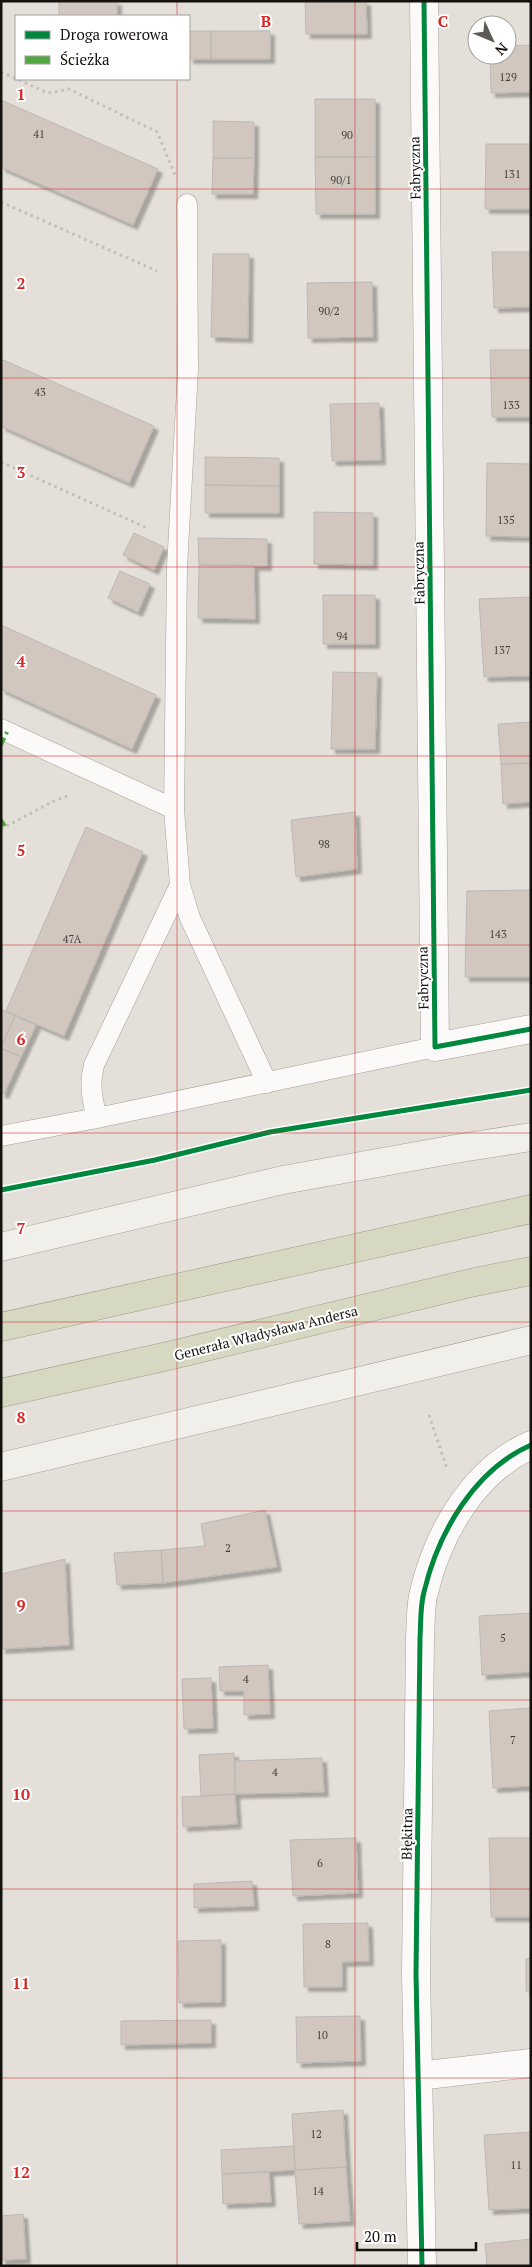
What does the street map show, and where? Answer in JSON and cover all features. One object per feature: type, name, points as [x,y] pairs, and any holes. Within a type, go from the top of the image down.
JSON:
[{"type":"highway","points":[[1,1327],[531,1209]]},
{"type":"highway","name":"Generała Władysława Andersa","points":[[1,1393],[168,1356],[476,1282],[531,1271]]},
{"type":"main road","points":[[1,1247],[283,1180],[531,1137]]},
{"type":"main road","points":[[1,1468],[531,1340]]},
{"type":"street","name":"Fabryczna","points":[[424,1],[434,1047]]},
{"type":"street","points":[[434,1047],[531,1029]]},
{"type":"street","name":"Błękitna","points":[[422,2266],[416,1974],[420,1648],[423,1593],[444,1537],[469,1492],[512,1453],[531,1445]]},
{"type":"street","points":[[418,2076],[531,2063]]},
{"type":"lane","points":[[187,204],[188,370],[178,539],[174,809],[180,885],[190,918],[267,1083]]},
{"type":"lane","points":[[1,729],[174,809]]},
{"type":"lane","points":[[97,1118],[91,1092],[91,1078],[94,1065],[180,885]]},
{"type":"lane","points":[[1,1136],[97,1118],[434,1047]]},
{"type":"path","points":[[1,72],[15,78]]},
{"type":"path","points":[[19,80],[48,93],[69,89],[157,132],[187,204]]},
{"type":"path","points":[[1,202],[188,285]]},
{"type":"path","points":[[1,462],[127,520],[178,539]]},
{"type":"path","points":[[1,829],[54,800],[111,780]]},
{"type":"path","points":[[429,1415],[460,1508]]},
{"type":"building","points":[[59,1],[117,1],[117,15],[59,15]]},
{"type":"building","points":[[305,1],[366,1],[367,34],[306,34]]},
{"type":"building","points":[[190,31],[211,31],[211,59],[190,59]]},
{"type":"building","points":[[211,31],[270,31],[270,59],[211,59]]},
{"type":"building","points":[[531,45],[531,92],[491,93],[490,65],[517,65],[517,46]]},
{"type":"building","points":[[315,99],[375,99],[375,157],[315,157]]},
{"type":"building","points":[[1,100],[158,169],[133,225],[1,167]]},
{"type":"building","points":[[213,121],[254,122],[254,158],[213,158]]},
{"type":"building","points":[[486,144],[531,144],[531,209],[485,209]]},
{"type":"building","points":[[315,157],[375,157],[375,214],[316,214]]},
{"type":"building","points":[[213,158],[254,158],[253,194],[212,194]]},
{"type":"building","points":[[492,252],[531,252],[531,307],[494,308]]},
{"type":"building","points":[[213,254],[249,254],[248,338],[211,337]]},
{"type":"building","points":[[372,282],[373,337],[308,338],[307,283]]},
{"type":"building","points":[[490,350],[531,350],[531,417],[492,417]]},
{"type":"building","points":[[1,359],[154,426],[129,483],[1,426]]},
{"type":"building","points":[[379,403],[381,460],[332,461],[330,404]]},
{"type":"building","points":[[205,457],[279,458],[279,486],[205,485]]},
{"type":"building","points":[[487,463],[531,464],[531,537],[486,536]]},
{"type":"building","points":[[205,485],[279,486],[279,513],[205,513]]},
{"type":"building","points":[[314,512],[373,513],[373,565],[314,564]]},
{"type":"building","points":[[134,533],[164,547],[154,570],[123,555]]},
{"type":"building","points":[[198,538],[267,539],[267,566],[199,565]]},
{"type":"building","points":[[199,565],[254,565],[255,619],[198,618]]},
{"type":"building","points":[[120,571],[150,584],[138,612],[108,598]]},
{"type":"building","points":[[323,595],[375,595],[375,644],[323,644]]},
{"type":"building","points":[[531,597],[531,676],[484,677],[479,599]]},
{"type":"building","points":[[1,625],[156,695],[132,749],[1,689]]},
{"type":"building","points":[[333,672],[377,673],[375,749],[331,749]]},
{"type":"building","points":[[531,722],[531,763],[501,764],[498,724]]},
{"type":"building","points":[[531,763],[531,802],[503,804],[501,764]]},
{"type":"building","points":[[355,812],[357,869],[296,877],[291,820]]},
{"type":"building","points":[[86,827],[143,852],[64,1036],[6,1011]]},
{"type":"building","points":[[531,890],[531,977],[465,977],[467,891]]},
{"type":"building","points":[[1,1009],[15,1016],[1,1047]]},
{"type":"building","points":[[15,1016],[36,1025],[21,1057],[1,1048]]},
{"type":"building","points":[[1,1048],[21,1057],[4,1094],[1,1093]]},
{"type":"building","points":[[265,1510],[277,1567],[163,1583],[161,1550],[205,1546],[201,1524]]},
{"type":"building","points":[[161,1550],[163,1583],[117,1585],[114,1553]]},
{"type":"building","points":[[65,1559],[69,1645],[1,1649],[1,1574]]},
{"type":"building","points":[[531,1613],[531,1672],[482,1675],[479,1616]]},
{"type":"building","points":[[268,1665],[270,1714],[244,1715],[244,1691],[220,1691],[219,1667]]},
{"type":"building","points":[[211,1678],[213,1728],[184,1729],[182,1679]]},
{"type":"building","points":[[531,1708],[531,1786],[493,1788],[489,1711]]},
{"type":"building","points":[[234,1753],[235,1794],[201,1796],[199,1755]]},
{"type":"building","points":[[322,1758],[324,1792],[235,1794],[235,1761]]},
{"type":"building","points":[[235,1794],[237,1824],[183,1827],[182,1797]]},
{"type":"building","points":[[356,1838],[358,1893],[293,1896],[290,1840]]},
{"type":"building","points":[[489,1838],[531,1838],[531,1917],[491,1917]]},
{"type":"building","points":[[252,1881],[254,1906],[194,1908],[194,1884]]},
{"type":"building","points":[[368,1923],[369,1961],[342,1962],[342,1987],[304,1987],[303,1924]]},
{"type":"building","points":[[221,1940],[221,2002],[179,2003],[178,1941]]},
{"type":"building","points":[[531,1958],[531,1991],[526,1991],[526,1959]]},
{"type":"building","points":[[360,2016],[361,2061],[297,2063],[296,2017]]},
{"type":"building","points":[[211,2020],[211,2043],[121,2045],[121,2021]]},
{"type":"building","points":[[343,2110],[346,2167],[295,2170],[292,2114]]},
{"type":"building","points":[[531,2132],[531,2208],[489,2210],[484,2135]]},
{"type":"building","points":[[294,2146],[295,2170],[222,2174],[221,2150]]},
{"type":"building","points":[[346,2167],[350,2221],[299,2224],[295,2170]]},
{"type":"building","points":[[269,2172],[271,2202],[223,2204],[222,2174]]},
{"type":"building","points":[[23,2214],[26,2259],[1,2260],[1,2216]]},
{"type":"building","points":[[531,2239],[531,2266],[487,2266],[485,2244]]},
{"type":"marked path","points":[[1,745],[7,732]]},
{"type":"marked path","points":[[1,820],[5,826]]},
{"type":"cycle path","points":[[424,1],[435,1047],[531,1029]]},
{"type":"cycle path","points":[[1,1190],[155,1160],[270,1132],[531,1090]]},
{"type":"cycle path","points":[[422,2266],[416,1974],[422,1603],[430,1570],[449,1526],[461,1506],[492,1470],[511,1456],[531,1445]]}]
